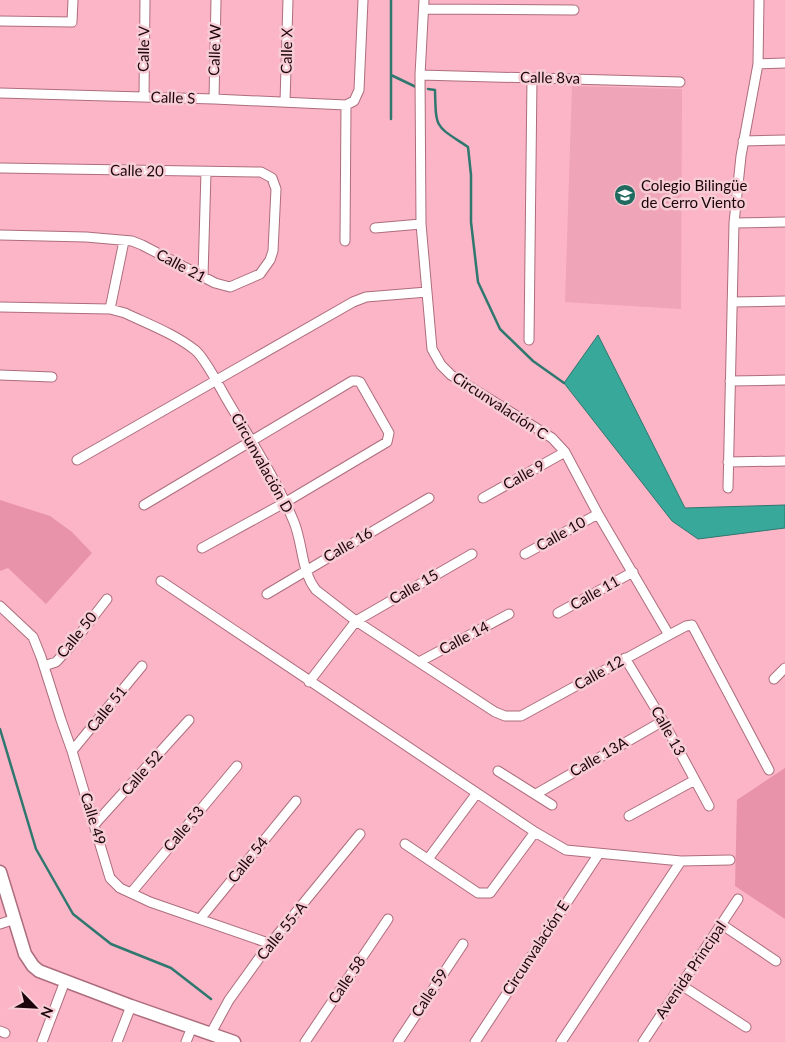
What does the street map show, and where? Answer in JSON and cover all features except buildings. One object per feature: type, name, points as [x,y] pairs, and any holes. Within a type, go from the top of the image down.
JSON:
[{"type":"street","points":[[0,21],[72,22],[73,0]]},
{"type":"street","name":"Calle V","points":[[144,97],[145,0]]},
{"type":"street","name":"Calle W","points":[[214,99],[216,0]]},
{"type":"street","name":"Calle X","points":[[285,102],[288,0]]},
{"type":"street","points":[[346,241],[346,105],[354,101],[359,90],[363,0]]},
{"type":"street","points":[[728,488],[734,223],[743,141],[758,64],[759,0]]},
{"type":"street","points":[[424,4],[574,10]]},
{"type":"street","name":"Circunvalación C","points":[[424,4],[420,75],[422,224],[432,349],[441,365],[451,374],[552,438],[565,452],[598,514],[669,635]]},
{"type":"street","points":[[758,64],[785,63]]},
{"type":"street","name":"Calle 8va","points":[[420,75],[680,82]]},
{"type":"street","points":[[529,340],[532,78]]},
{"type":"street","name":"Calle S","points":[[0,93],[346,105]]},
{"type":"street","points":[[743,141],[785,140]]},
{"type":"street","name":"Calle 20","points":[[0,168],[261,172],[272,178]]},
{"type":"street","points":[[203,276],[206,172]]},
{"type":"street","name":"Calle 21","points":[[0,235],[86,237],[142,244],[203,276],[214,284],[230,287],[260,274],[266,268],[273,251],[276,189],[272,178]]},
{"type":"street","points":[[734,223],[785,222]]},
{"type":"street","points":[[375,228],[422,224]]},
{"type":"street","points":[[110,309],[124,241]]},
{"type":"street","points":[[77,460],[353,302],[366,297],[427,292]]},
{"type":"street","points":[[732,302],[785,301]]},
{"type":"street","name":"Circunvalación D","points":[[0,307],[110,309],[125,313],[179,340],[197,352],[216,380],[286,502],[296,526],[306,569],[316,590],[356,621],[495,712],[505,716]]},
{"type":"street","points":[[0,376],[52,377]]},
{"type":"street","points":[[730,381],[785,380]]},
{"type":"street","points":[[144,505],[352,381],[360,382],[389,433],[387,442],[286,502],[202,548]]},
{"type":"street","name":"Calle 9","points":[[483,498],[565,452]]},
{"type":"street","points":[[728,462],[785,461]]},
{"type":"street","name":"Calle 16","points":[[267,594],[306,569],[429,498]]},
{"type":"street","name":"Calle 10","points":[[525,554],[598,514]]},
{"type":"street","name":"Calle 15","points":[[356,621],[472,554]]},
{"type":"street","name":"Calle 11","points":[[558,613],[632,572]]},
{"type":"street","points":[[161,581],[476,793],[566,850],[681,861],[730,860]]},
{"type":"street","name":"Calle 50","points":[[44,666],[56,662],[107,599]]},
{"type":"street","name":"Calle 49","points":[[0,606],[32,637],[44,666],[110,878],[120,888],[150,902],[271,944]]},
{"type":"street","name":"Calle 14","points":[[419,662],[509,614]]},
{"type":"street","points":[[309,682],[356,621]]},
{"type":"street","name":"Calle 12","points":[[505,716],[521,716],[625,658],[686,626],[692,625],[769,770]]},
{"type":"street","name":"Calle 13","points":[[625,658],[663,721],[709,806]]},
{"type":"street","name":"Calle 51","points":[[72,751],[142,666]]},
{"type":"street","points":[[774,679],[785,668]]},
{"type":"street","name":"Calle 52","points":[[94,825],[189,720]]},
{"type":"street","name":"Calle 13A","points":[[536,794],[663,721]]},
{"type":"street","name":"Calle 53","points":[[131,893],[237,766]]},
{"type":"street","points":[[498,771],[552,805]]},
{"type":"street","points":[[630,816],[694,780]]},
{"type":"street","points":[[428,860],[476,793]]},
{"type":"street","name":"Calle 54","points":[[200,919],[296,801]]},
{"type":"street","points":[[405,844],[478,893],[490,893],[535,832]]},
{"type":"street","name":"Calle 55-A","points":[[211,1033],[229,1000],[265,950],[360,834]]},
{"type":"street","name":"Circunvalación E","points":[[475,1042],[598,854]]},
{"type":"street","points":[[561,1042],[681,861]]},
{"type":"street","points":[[0,872],[26,954],[33,966],[65,982],[234,1042]]},
{"type":"street","name":"Avenida Principal","points":[[643,1042],[738,899]]},
{"type":"street","name":"Calle 58","points":[[305,1042],[388,918]]},
{"type":"street","points":[[0,924],[15,919]]},
{"type":"street","points":[[721,924],[776,961]]},
{"type":"street","name":"Calle 59","points":[[398,1042],[463,944]]},
{"type":"street","points":[[42,1042],[65,982]]},
{"type":"street","points":[[681,985],[746,1027]]},
{"type":"street","points":[[117,1042],[131,1006]]},
{"type":"street","points":[[186,1042],[192,1027]]},
{"type":"shaded area","name":"Colegio Bilingüe de Cerro Viento","points":[[572,86],[682,89],[681,309],[565,302]]},
{"type":"shaded area","points":[[598,335],[685,508],[785,505],[785,528],[698,539],[672,521],[564,383]]},
{"type":"shaded area","points":[[0,500],[50,516],[72,532],[92,553],[46,604],[8,568],[0,571]]},
{"type":"shaded area","points":[[785,768],[785,919],[735,886],[737,800]]},
{"type":"waterway","points":[[391,0],[391,119]]},
{"type":"waterway","points":[[391,75],[416,87]]},
{"type":"waterway","points":[[428,89],[435,90],[437,120],[443,130],[468,147],[471,175],[471,222],[478,282],[500,329],[533,361],[564,383]]},
{"type":"waterway","points":[[0,729],[36,849],[73,914],[111,944],[171,968],[211,999]]},
{"type":"place","name":"Colegio Bilingüe de Cerro Viento","points":[[625,195]]}]
